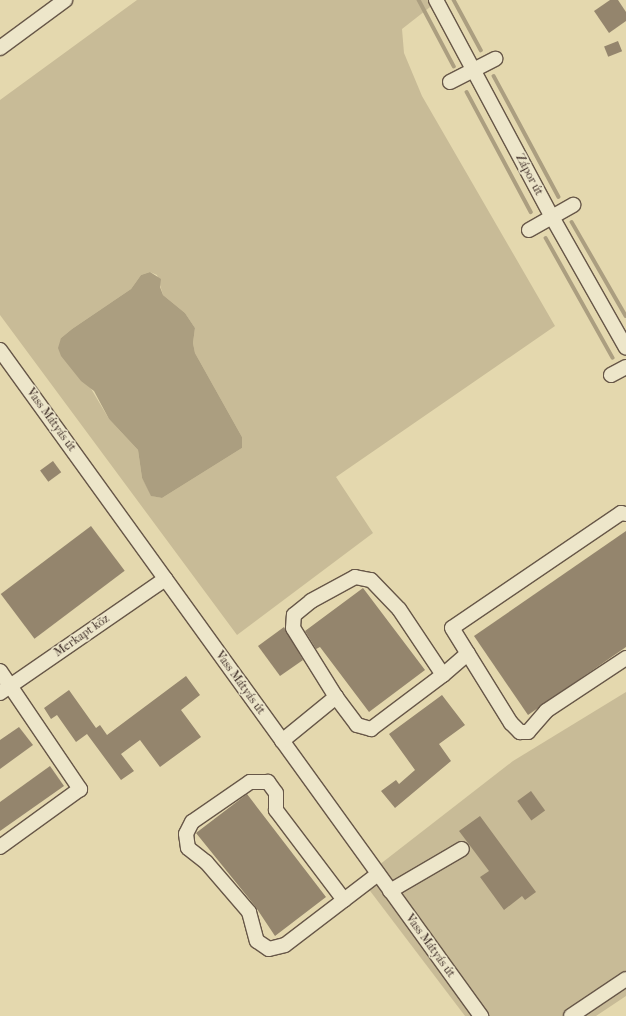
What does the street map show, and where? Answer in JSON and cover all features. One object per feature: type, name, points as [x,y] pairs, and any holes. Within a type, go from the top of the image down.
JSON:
[{"type":"street","points":[[0,48],[65,0]]},
{"type":"street","name":"Zápor út","points":[[436,0],[552,217],[626,348]]},
{"type":"street","points":[[450,82],[495,59]]},
{"type":"street","points":[[529,230],[573,205]]},
{"type":"street","name":"Vass Mátyás út","points":[[0,350],[481,1016]]},
{"type":"street","points":[[612,375],[626,367]]},
{"type":"street","points":[[626,514],[621,513],[452,628],[511,723],[520,732],[528,732],[546,711],[626,658]]},
{"type":"street","points":[[443,675],[399,609],[371,580],[355,577],[311,601],[294,615],[293,628],[336,697],[357,724],[371,729],[443,675],[468,653]]},
{"type":"street","name":"Merkapt köz","points":[[5,689],[165,579]]},
{"type":"street","points":[[0,671],[5,689],[80,789],[0,847]]},
{"type":"street","points":[[282,741],[336,697]]},
{"type":"street","points":[[344,900],[276,810],[276,793],[268,782],[250,782],[192,822],[186,834],[188,848],[206,862],[249,912],[257,941],[269,949],[285,945],[344,900],[378,874]]},
{"type":"street","points":[[390,891],[462,849]]},
{"type":"street","points":[[571,1016],[626,980]]},
{"type":"shaded area","points":[[137,0],[439,0],[402,29],[404,53],[422,96],[555,326],[336,477],[373,533],[237,635],[0,315],[0,100]],"holes":[[[150,272],[157,275],[163,295],[185,313],[195,328],[193,343],[195,353],[242,437],[242,448],[162,498],[152,496],[142,478],[138,450],[109,419],[61,338],[131,289],[141,275]]]},
{"type":"shaded area","points":[[150,272],[161,279],[160,287],[163,295],[185,313],[195,328],[193,343],[195,353],[242,437],[242,448],[162,498],[151,496],[142,478],[138,450],[109,419],[94,391],[81,381],[61,356],[58,348],[61,338],[131,289],[141,275]]},
{"type":"shaded area","points":[[626,692],[626,996],[596,1016],[465,1016],[361,879],[513,761]]},
{"type":"building","points":[[610,0],[618,0],[626,12],[626,21],[609,33],[594,11]]},
{"type":"building","points":[[618,41],[622,51],[608,57],[604,47]]},
{"type":"building","points":[[53,461],[61,472],[48,482],[40,470]]},
{"type":"building","points":[[91,526],[125,571],[34,639],[1,594]]},
{"type":"building","points":[[626,531],[626,647],[528,715],[474,636]]},
{"type":"building","points":[[363,588],[425,670],[369,712],[320,647],[316,649],[305,631]]},
{"type":"building","points":[[284,627],[303,660],[280,676],[258,646]]},
{"type":"building","points":[[186,676],[200,695],[181,710],[201,737],[160,767],[140,740],[121,754],[134,771],[121,780],[87,734],[76,742],[57,715],[51,719],[44,708],[69,690],[96,728],[100,725],[107,735]]},
{"type":"building","points":[[442,695],[465,725],[439,744],[451,761],[395,808],[381,791],[396,780],[399,784],[415,770],[389,734]]},
{"type":"building","points":[[19,727],[33,745],[0,769],[0,740]]},
{"type":"building","points":[[50,766],[64,786],[0,831],[0,802]]},
{"type":"building","points":[[531,791],[545,810],[531,820],[517,801]]},
{"type":"building","points":[[247,794],[326,897],[275,936],[255,906],[196,833]]},
{"type":"building","points":[[480,816],[536,892],[525,900],[522,896],[504,910],[480,877],[489,871],[459,831]]},
{"type":"waterway","points":[[419,0],[454,66]]},
{"type":"waterway","points":[[454,0],[481,50]]},
{"type":"waterway","points":[[494,76],[559,197]]},
{"type":"waterway","points":[[467,92],[531,212]]},
{"type":"waterway","points":[[572,222],[626,316]]},
{"type":"waterway","points":[[546,238],[613,358]]}]
